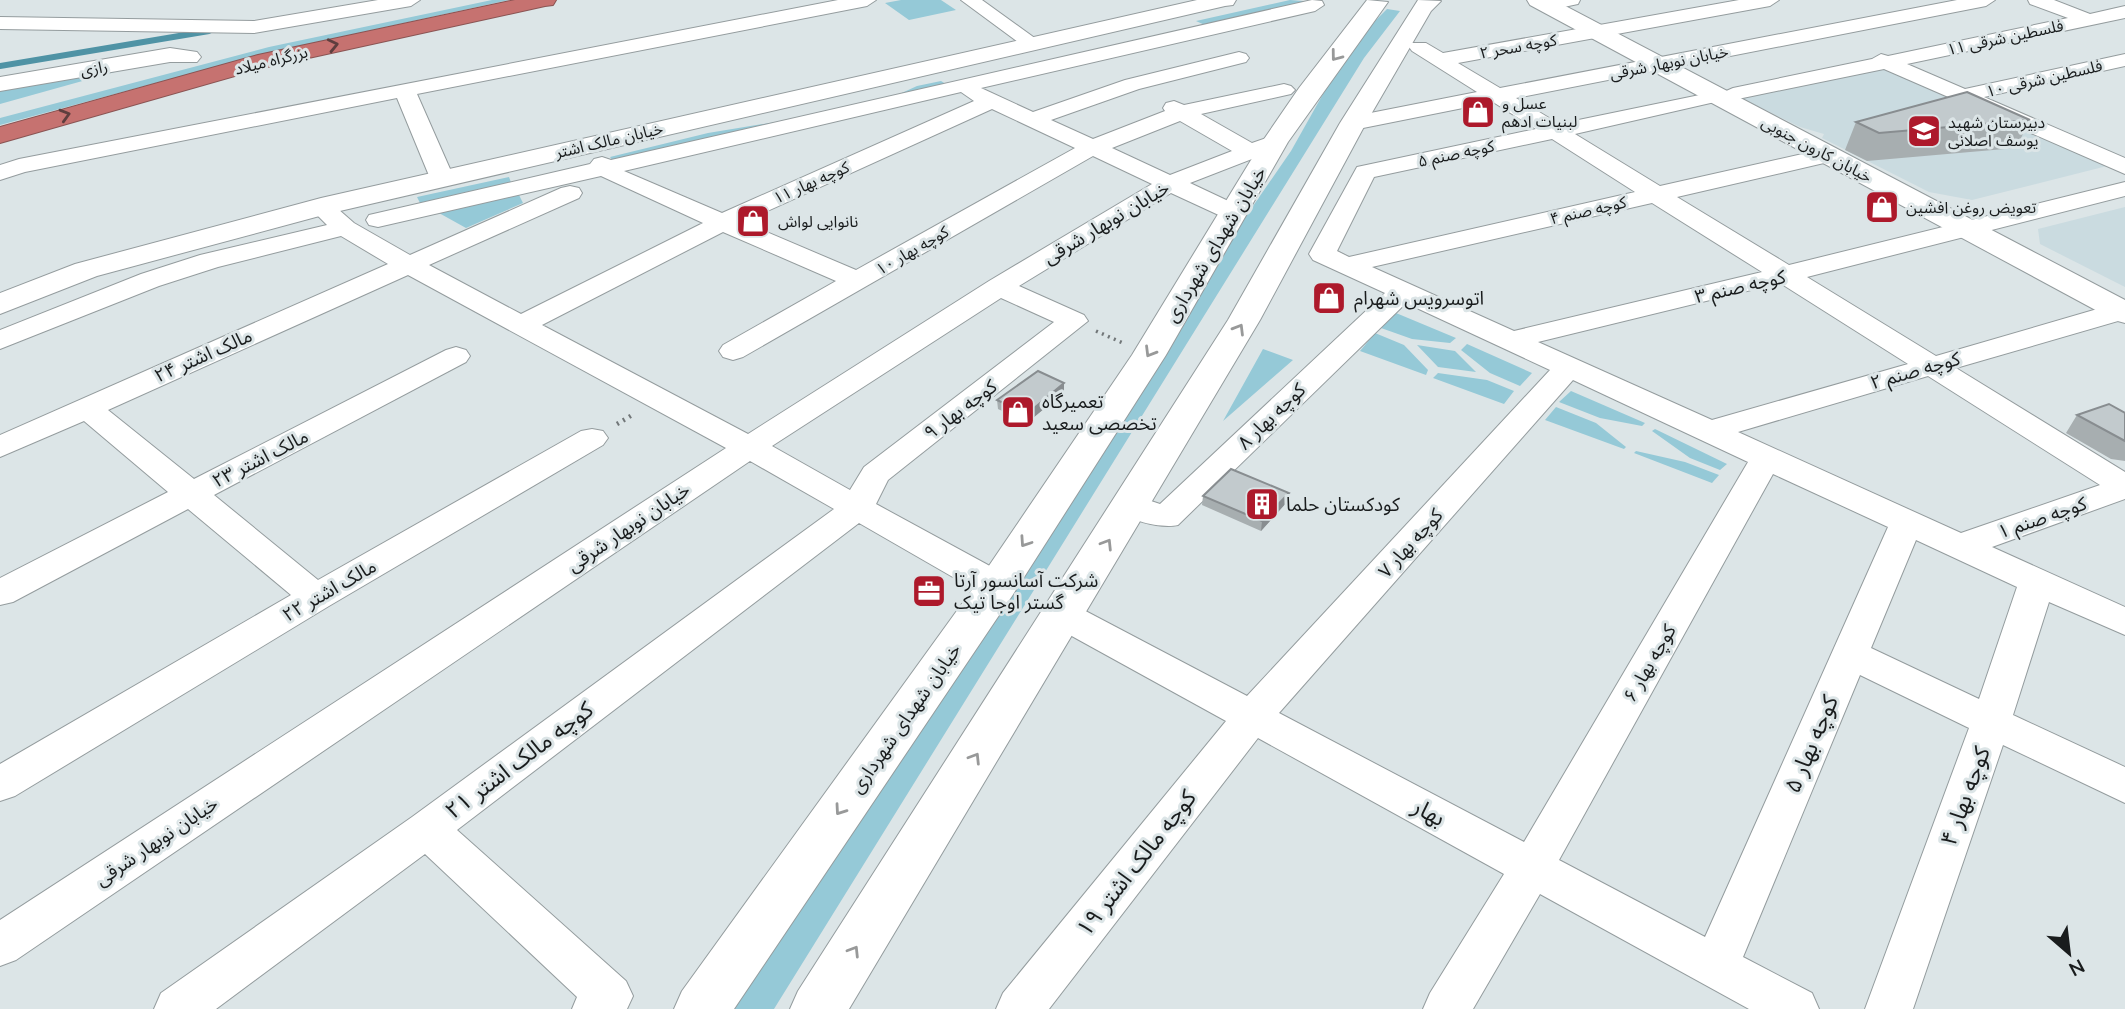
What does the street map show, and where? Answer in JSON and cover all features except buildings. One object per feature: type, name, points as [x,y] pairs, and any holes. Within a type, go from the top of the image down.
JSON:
[{"type":"highway","name":"بزرگراه میلاد","points":[[27,102],[179,56],[455,0]]},
{"type":"highway","name":"بزرگراه میلاد","points":[[0,135],[258,62],[545,0]]},
{"type":"main road","name":"خیابان مالک اشتر","points":[[0,304],[86,271],[321,207],[1225,0]]},
{"type":"main road","points":[[1372,1],[1433,1]]},
{"type":"main road","name":"خیابان شهدای شهرداری","points":[[702,1009],[997,586],[1149,355],[1232,212],[1262,147],[1296,91],[1372,1]]},
{"type":"main road","points":[[818,1009],[1244,320],[1371,137],[1422,7],[1433,1]]},
{"type":"main road","name":"خیابان کارون جنوبی","points":[[1546,1],[1596,32],[1657,64],[1726,95],[1829,155],[2123,312]]},
{"type":"main road","name":"رازی","points":[[0,84],[179,56]]},
{"type":"street","points":[[179,56],[254,27],[289,0]]},
{"type":"street","points":[[0,23],[254,27],[411,0]]},
{"type":"street","points":[[0,173],[19,166],[867,0]]},
{"type":"street","points":[[970,0],[1033,44]]},
{"type":"street","name":"کوچه سحر ۲","points":[[1440,60],[1770,0]]},
{"type":"street","points":[[1872,0],[1993,40],[2073,72]]},
{"type":"street","name":"خیابان نوبهار شرقی","points":[[1371,137],[1395,115],[1986,0]]},
{"type":"street","points":[[2037,0],[2125,33]]},
{"type":"street","points":[[378,220],[610,172],[961,86],[1315,5]]},
{"type":"street","points":[[1171,12],[1250,66],[1296,91]]},
{"type":"street","name":"فلسطین شرقی ۱۱","points":[[1726,95],[2125,12]]},
{"type":"street","points":[[1818,33],[2125,167]]},
{"type":"street","points":[[1419,47],[2125,487]]},
{"type":"street","name":"فلسطین شرقی ۱۰","points":[[1962,96],[2125,60]]},
{"type":"street","points":[[1030,120],[1132,84],[1250,66]]},
{"type":"street","points":[[928,68],[1030,120],[1232,212]]},
{"type":"street","points":[[1132,84],[1182,112],[1262,147]]},
{"type":"street","points":[[405,91],[442,178]]},
{"type":"street","name":"کوچه بهار ۱۰","points":[[733,351],[1091,148],[1182,112],[1296,91]]},
{"type":"street","name":"کوچه صنم ۵","points":[[1365,172],[1726,95]]},
{"type":"street","name":"کوچه بهار ۱۱","points":[[520,325],[725,221],[991,101]]},
{"type":"street","points":[[1395,115],[1371,137],[1365,172],[1335,259],[2125,622]]},
{"type":"street","points":[[583,146],[610,172],[858,281]]},
{"type":"street","name":"خیابان نوبهار شرقی","points":[[0,945],[748,447],[999,287],[1170,183],[1262,147]]},
{"type":"street","name":"کوچه صنم ۴","points":[[1335,259],[1656,194],[1829,155]]},
{"type":"street","name":"مالک اشتر ۲۴","points":[[0,447],[610,172]]},
{"type":"street","name":"کوچه صنم ۳","points":[[1511,341],[1969,230],[2125,189]]},
{"type":"street","points":[[321,207],[345,228],[407,264],[858,507],[997,586]]},
{"type":"street","points":[[0,340],[150,280],[209,261],[345,228]]},
{"type":"street","points":[[999,287],[1074,321]]},
{"type":"street","name":"کوچه بهار ۸","points":[[1130,505],[1166,517],[1404,290]]},
{"type":"street","name":"کوچه صنم ۲","points":[[1709,431],[1931,365],[2123,312]]},
{"type":"street","name":"کوچه بهار ۹","points":[[858,507],[875,474],[1074,321]]},
{"type":"street","name":"مالک اشتر ۲۳","points":[[0,593],[456,356]]},
{"type":"street","name":"کوچه بهار ۷","points":[[1252,717],[1568,368]]},
{"type":"street","points":[[86,407],[316,597]]},
{"type":"street","name":"مالک اشتر ۲۲","points":[[0,784],[592,438]]},
{"type":"street","name":"کوچه بهار ۶","points":[[1447,1009],[1532,868],[1766,458]]},
{"type":"street","name":"کوچه صنم ۱","points":[[1959,546],[2125,487]]},
{"type":"street","name":"کوچه مالک اشتر ۲۱","points":[[178,1009],[427,829],[858,507]]},
{"type":"street","name":"کوچه بهار ۵","points":[[1716,967],[1907,522]]},
{"type":"street","name":"کوچه بهار ۴","points":[[1889,1009],[1991,722],[2037,582]]},
{"type":"street","name":"بهار","points":[[1063,615],[1795,1009]]},
{"type":"street","points":[[1850,654],[2125,786]]},
{"type":"street","name":"کوچه مالک اشتر ۱۹","points":[[1020,1009],[1252,717]]},
{"type":"street","points":[[427,829],[603,1002]]},
{"type":"path","points":[[1074,321],[1149,355]]},
{"type":"path","points":[[592,438],[660,399]]},
{"type":"shaded area","points":[[492,0],[509,0],[263,54],[0,125],[0,118],[269,47]]},
{"type":"shaded area","points":[[901,0],[941,0],[956,10],[909,20],[885,3]]},
{"type":"shaded area","points":[[1290,0],[1317,2],[1207,26],[1196,21]]},
{"type":"shaded area","points":[[1387,9],[1400,11],[1364,58],[774,1009],[733,1009],[1242,222],[1291,151],[1327,87],[1371,25]]},
{"type":"shaded area","points":[[147,63],[0,104],[0,89]]},
{"type":"shaded area","name":"دبیرستان شهید یوسف اصلانی","points":[[1877,66],[2107,166],[1972,200],[1929,192],[1822,138],[1824,134],[1800,127],[1737,96]]},
{"type":"shaded area","points":[[941,81],[949,86],[615,164],[610,157],[708,133],[800,118],[893,97],[917,86]]},
{"type":"shaded area","points":[[509,177],[512,185],[421,205],[417,197]]},
{"type":"shaded area","points":[[519,195],[523,203],[466,228],[439,213]]},
{"type":"shaded area","points":[[2125,207],[2125,287],[2040,244],[2038,229]]},
{"type":"shaded area","points":[[1396,313],[1456,338],[1450,343],[1412,339],[1381,328]]},
{"type":"shaded area","points":[[1375,333],[1404,345],[1428,370],[1426,375],[1360,351]]},
{"type":"shaded area","points":[[1467,344],[1532,373],[1520,386],[1490,373],[1461,350]]},
{"type":"shaded area","points":[[1417,345],[1455,351],[1476,372],[1438,367]]},
{"type":"shaded area","points":[[1263,349],[1293,360],[1223,421]]},
{"type":"shaded area","points":[[1438,373],[1487,380],[1514,391],[1504,404],[1433,378]]},
{"type":"shaded area","points":[[1571,391],[1645,423],[1642,426],[1600,418],[1559,402]]},
{"type":"shaded area","points":[[1556,407],[1596,423],[1626,447],[1624,449],[1545,420]]},
{"type":"shaded area","points":[[1655,429],[1727,464],[1720,470],[1690,458],[1652,431]]},
{"type":"shaded area","points":[[1636,451],[1685,462],[1719,475],[1712,483],[1634,453]]},
{"type":"waterway","points":[[0,66],[209,31]]},
{"type":"place","name":"عسل و لبنیات ادهم","points":[[1478,112]]},
{"type":"place","name":"دبیرستان شهید یوسف اصلانی","points":[[1924,131]]},
{"type":"place","name":"تعویض روغن افشین","points":[[1882,207]]},
{"type":"place","name":"نانوایی لواش","points":[[753,221]]},
{"type":"place","name":"اتوسرویس شهرام","points":[[1329,298]]},
{"type":"place","name":"تعمیرگاه تخصصی سعید","points":[[1018,412]]},
{"type":"place","name":"کودکستان حلما","points":[[1262,504]]},
{"type":"place","name":"شرکت آسانسور آرتا گستر اوجا تیک","points":[[929,591]]}]
